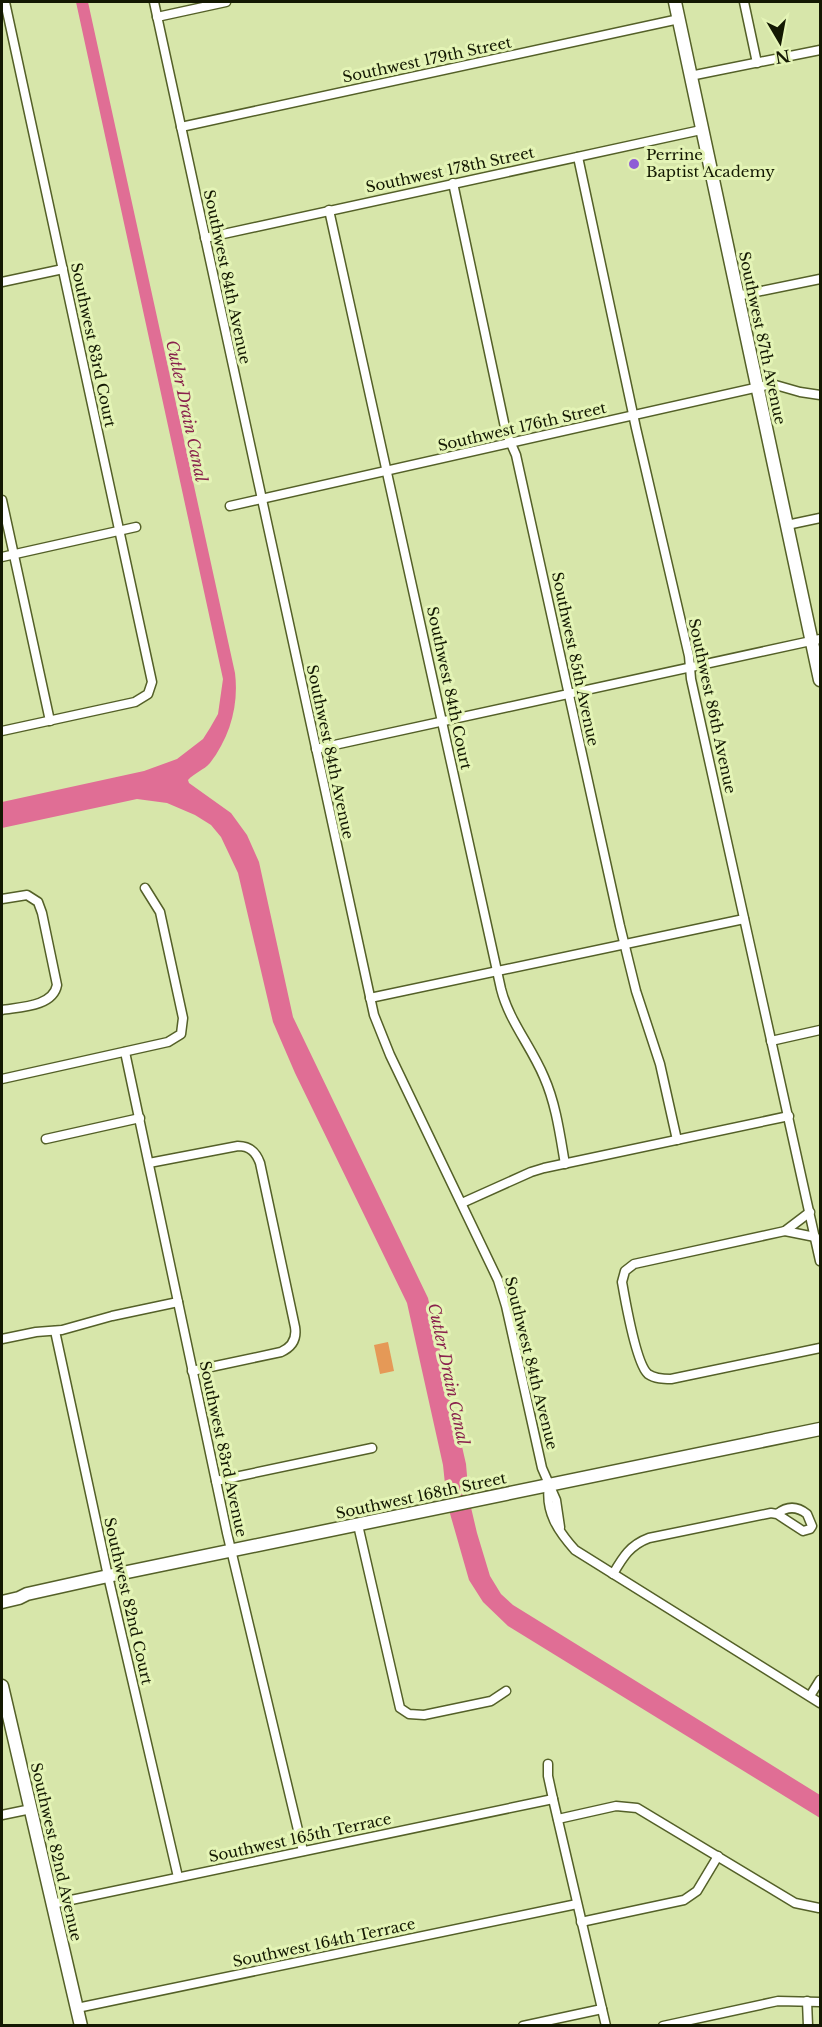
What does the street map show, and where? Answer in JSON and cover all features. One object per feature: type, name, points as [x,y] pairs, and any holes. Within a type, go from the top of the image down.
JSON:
[{"type":"street","name":"Southwest 83rd Court","points":[[5,2],[152,687],[148,694],[135,702],[50,721]]},
{"type":"street","name":"Southwest 84th Avenue","points":[[154,2],[370,998],[382,1038],[488,1256],[502,1290],[542,1468],[549,1485]]},
{"type":"street","points":[[157,16],[226,2]]},
{"type":"street","name":"Southwest 87th Avenue","points":[[675,2],[787,525],[816,640],[820,680]]},
{"type":"street","points":[[744,2],[757,63]]},
{"type":"street","name":"Southwest 179th Street","points":[[181,126],[678,19]]},
{"type":"street","points":[[690,76],[820,50]]},
{"type":"street","name":"Southwest 178th Street","points":[[205,238],[701,129]]},
{"type":"street","name":"Southwest 86th Avenue","points":[[578,157],[820,1261]]},
{"type":"street","name":"Southwest 85th Avenue","points":[[453,183],[506,432],[516,455],[625,945],[636,991],[660,1064],[676,1140]]},
{"type":"street","name":"Southwest 84th Court","points":[[329,210],[497,972],[506,1007],[549,1089],[565,1164]]},
{"type":"street","points":[[2,282],[63,269]]},
{"type":"street","points":[[737,296],[820,279]]},
{"type":"street","name":"Southwest 176th Street","points":[[230,506],[772,384],[820,395]]},
{"type":"street","points":[[2,500],[50,721],[2,731]]},
{"type":"street","points":[[787,525],[820,518]]},
{"type":"street","points":[[2,557],[136,527]]},
{"type":"street","points":[[316,748],[816,640]]},
{"type":"street","points":[[2,1078],[168,1042],[181,1034],[183,1018],[160,912],[145,888]]},
{"type":"street","points":[[2,899],[21,895],[32,897],[38,902],[45,924],[56,980],[53,995],[42,1002],[2,1010]]},
{"type":"street","points":[[370,998],[744,919]]},
{"type":"street","points":[[771,1041],[820,1030]]},
{"type":"street","name":"Southwest 83rd Avenue","points":[[125,1052],[231,1550],[303,1851]]},
{"type":"street","points":[[462,1203],[531,1172],[789,1116]]},
{"type":"street","points":[[46,1139],[140,1118]]},
{"type":"street","points":[[149,1163],[232,1146],[252,1149],[260,1163],[295,1327],[295,1338],[290,1346],[274,1354],[192,1371]]},
{"type":"street","points":[[785,1231],[810,1212]]},
{"type":"street","points":[[815,1238],[785,1231],[657,1258],[634,1264],[625,1271],[622,1282],[639,1361],[649,1374],[655,1377],[671,1378],[820,1348]]},
{"type":"street","points":[[2,1339],[36,1332],[55,1331],[178,1302]]},
{"type":"street","name":"Southwest 82nd Court","points":[[55,1331],[108,1576],[178,1877]]},
{"type":"street","name":"Southwest 168th Street","points":[[2,1602],[27,1594],[108,1576],[820,1429]]},
{"type":"street","points":[[216,1481],[372,1448]]},
{"type":"street","points":[[549,1485],[556,1500],[560,1527],[575,1550],[820,1703]]},
{"type":"street","points":[[613,1574],[627,1551],[635,1544],[649,1538],[761,1514],[777,1514]]},
{"type":"street","points":[[358,1525],[398,1703],[404,1711],[414,1715],[424,1715],[491,1701],[506,1691]]},
{"type":"street","name":"Southwest 168th Street","points":[[2,1594],[18,1592],[27,1594]]},
{"type":"street","points":[[810,1696],[820,1680]]},
{"type":"street","name":"Southwest 82nd Avenue","points":[[2,1686],[81,2025]]},
{"type":"street","points":[[548,1764],[553,1799],[606,2025]]},
{"type":"street","name":"Southwest 165th Terrace","points":[[52,1904],[553,1799]]},
{"type":"street","points":[[558,1819],[616,1806],[631,1806],[643,1810],[795,1903],[819,1908]]},
{"type":"street","points":[[2,1815],[31,1809]]},
{"type":"street","points":[[581,1923],[684,1900],[697,1891],[718,1856]]},
{"type":"street","name":"Southwest 164th Terrace","points":[[77,2008],[577,1904]]},
{"type":"street","points":[[663,2025],[778,2001],[820,2002]]},
{"type":"street","points":[[807,2001],[808,2025]]},
{"type":"street","points":[[524,2025],[602,2009]]},
{"type":"shaded area","points":[[76,2],[88,2],[235,673],[236,697],[228,732],[210,763],[188,780],[231,813],[247,835],[259,862],[293,1017],[428,1298],[466,1464],[469,1499],[490,1576],[501,1594],[513,1605],[820,1795],[820,1818],[508,1626],[483,1602],[469,1580],[447,1503],[443,1465],[407,1303],[295,1073],[273,1022],[238,873],[221,837],[211,825],[195,815],[167,803],[137,799],[2,828],[2,802],[144,771],[177,759],[203,739],[210,728],[218,714],[223,679]]},
{"type":"shaded area","points":[[388,1342],[394,1371],[380,1374],[374,1345]]},
{"type":"place","name":"Perrine Baptist Academy","points":[[634,164]]},
{"type":"water label","name":"Cutler Drain Canal","points":[[187,411]]},
{"type":"water label","name":"Cutler Drain Canal","points":[[449,1374]]}]
